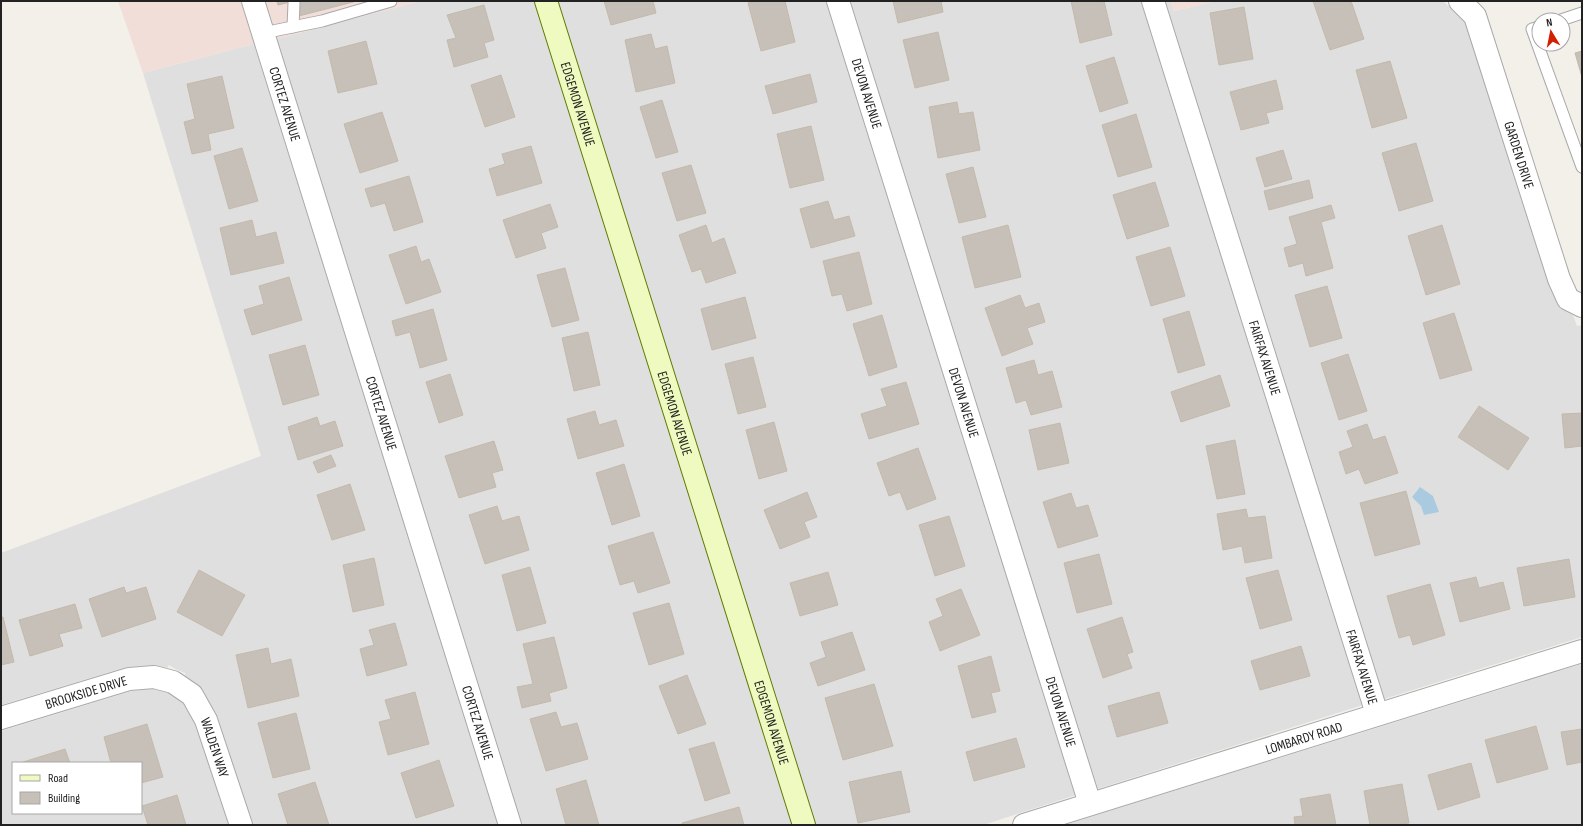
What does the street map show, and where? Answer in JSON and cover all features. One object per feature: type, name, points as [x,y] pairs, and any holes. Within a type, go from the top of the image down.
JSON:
[{"type":"street","name":"CORTEZ AVENUE","points":[[253,1],[510,825]]},
{"type":"street","name":"EDGEMON AVENUE","points":[[546,1],[804,825]]},
{"type":"street","name":"DEVON AVENUE","points":[[838,1],[1090,804]]},
{"type":"street","name":"FAIRFAX AVENUE","points":[[1153,1],[1377,714]]},
{"type":"street","name":"GARDEN DRIVE","points":[[1460,1],[1475,16],[1559,278],[1568,299],[1582,306]]},
{"type":"street","name":"LOMBARDY ROAD","points":[[1024,825],[1582,651]]},
{"type":"street","name":"BROOKSIDE DRIVE","points":[[1,718],[129,679],[154,677],[173,682]]},
{"type":"street","name":"WALDEN WAY","points":[[173,682],[192,695],[206,720],[241,825]]},
{"type":"lane","points":[[262,33],[322,21],[391,1]]},
{"type":"lane","points":[[293,27],[294,3]]},
{"type":"lane","points":[[1571,17],[1582,13]]},
{"type":"lane","points":[[1540,52],[1582,167]]},
{"type":"shaded area","points":[[118,1],[241,1],[254,44],[143,73]]},
{"type":"shaded area","points":[[264,1],[421,1],[276,39]]},
{"type":"shaded area","points":[[421,1],[535,1],[792,825],[522,825],[276,39]]},
{"type":"shaded area","points":[[558,1],[826,1],[1076,795],[983,825],[815,825]]},
{"type":"shaded area","points":[[849,1],[1142,1],[1363,705],[1097,789]]},
{"type":"shaded area","points":[[1165,1],[1171,1],[1174,11],[1216,1],[1443,1],[1466,23],[1549,282],[1559,305],[1573,315],[1577,326],[1582,325],[1582,637],[1384,699]]},
{"type":"shaded area","points":[[1171,1],[1216,1],[1174,11]]},
{"type":"shaded area","points":[[254,44],[499,825],[252,825],[216,716],[198,685],[185,676],[185,673],[169,665],[167,668],[152,665],[126,667],[1,705],[1,553],[261,456],[143,73]]},
{"type":"shaded area","points":[[1582,664],[1582,825],[1065,825],[1093,816]]},
{"type":"shaded area","points":[[153,689],[169,693],[184,704],[196,725],[229,825],[1,825],[1,731],[132,691]]},
{"type":"water","points":[[1420,487],[1433,496],[1439,512],[1424,515],[1421,506],[1412,497]]},
{"type":"building","points":[[277,1],[295,1],[278,5]]},
{"type":"building","points":[[295,1],[357,1],[299,16]]},
{"type":"building","points":[[604,1],[653,1],[656,13],[611,25]]},
{"type":"building","points":[[756,1],[785,1],[795,42],[761,51],[748,3]]},
{"type":"building","points":[[893,1],[941,1],[943,12],[898,23]]},
{"type":"building","points":[[1071,1],[1104,1],[1112,35],[1080,43]]},
{"type":"building","points":[[1313,1],[1351,1],[1364,39],[1330,50]]},
{"type":"building","points":[[484,5],[494,40],[484,43],[488,57],[454,67],[447,40],[456,38],[447,15]]},
{"type":"building","points":[[1244,7],[1253,59],[1219,65],[1210,13]]},
{"type":"building","points":[[938,32],[949,80],[915,88],[903,40]]},
{"type":"building","points":[[651,34],[655,49],[667,46],[675,83],[636,92],[625,40]]},
{"type":"building","points":[[366,41],[377,84],[338,93],[328,51]]},
{"type":"building","points":[[1582,51],[1582,77],[1575,53]]},
{"type":"building","points":[[1114,57],[1128,103],[1100,112],[1086,66]]},
{"type":"building","points":[[1390,61],[1407,118],[1372,128],[1356,70]]},
{"type":"building","points":[[810,74],[817,102],[773,114],[765,86]]},
{"type":"building","points":[[501,75],[515,117],[485,127],[471,85]]},
{"type":"building","points":[[222,76],[234,128],[208,134],[211,150],[192,154],[184,122],[195,119],[187,84]]},
{"type":"building","points":[[1276,80],[1283,109],[1266,113],[1269,123],[1241,130],[1230,92]]},
{"type":"building","points":[[662,100],[678,152],[656,158],[640,107]]},
{"type":"building","points":[[957,102],[959,114],[973,112],[980,150],[938,158],[929,107]]},
{"type":"building","points":[[382,112],[398,161],[360,173],[344,124]]},
{"type":"building","points":[[1136,114],[1152,167],[1118,177],[1102,125]]},
{"type":"building","points":[[811,126],[824,180],[790,188],[777,134]]},
{"type":"building","points":[[1416,143],[1433,201],[1399,211],[1382,153]]},
{"type":"building","points":[[531,146],[542,183],[497,196],[489,169],[505,164],[502,154]]},
{"type":"building","points":[[242,148],[258,201],[229,209],[214,156]]},
{"type":"building","points":[[1283,150],[1292,179],[1265,187],[1256,158]]},
{"type":"building","points":[[691,165],[706,213],[677,221],[662,173]]},
{"type":"building","points":[[973,167],[986,217],[959,223],[946,174]]},
{"type":"building","points":[[409,176],[423,222],[394,231],[385,203],[371,207],[365,189]]},
{"type":"building","points":[[1309,180],[1313,198],[1269,210],[1264,191]]},
{"type":"building","points":[[1155,182],[1169,226],[1127,239],[1113,195]]},
{"type":"building","points":[[828,201],[834,220],[849,216],[855,236],[811,248],[800,209]]},
{"type":"building","points":[[550,204],[558,227],[541,233],[546,248],[516,258],[503,220]]},
{"type":"building","points":[[1331,205],[1335,218],[1321,222],[1333,268],[1306,276],[1303,263],[1289,267],[1284,248],[1297,244],[1289,217]]},
{"type":"building","points":[[252,220],[256,237],[276,232],[284,263],[231,275],[220,228]]},
{"type":"building","points":[[706,225],[712,243],[724,238],[736,273],[706,283],[701,269],[692,272],[679,235]]},
{"type":"building","points":[[1008,225],[1021,277],[975,288],[962,237]]},
{"type":"building","points":[[1442,225],[1460,284],[1426,295],[1408,236]]},
{"type":"building","points":[[416,246],[421,262],[429,259],[441,292],[406,304],[389,255]]},
{"type":"building","points":[[1170,247],[1185,296],[1151,306],[1136,257]]},
{"type":"building","points":[[859,252],[872,304],[847,311],[842,294],[832,296],[823,261]]},
{"type":"building","points":[[565,268],[579,320],[552,327],[537,275]]},
{"type":"building","points":[[289,277],[302,320],[252,335],[244,310],[264,304],[259,286]]},
{"type":"building","points":[[1327,286],[1342,338],[1310,347],[1295,295]]},
{"type":"building","points":[[1020,295],[1025,308],[1039,303],[1045,322],[1027,328],[1033,344],[1002,356],[985,308]]},
{"type":"building","points":[[745,297],[756,338],[712,350],[701,309]]},
{"type":"building","points":[[433,309],[447,360],[420,368],[410,332],[396,336],[392,321]]},
{"type":"building","points":[[1189,311],[1205,365],[1178,373],[1163,319]]},
{"type":"building","points":[[1454,313],[1472,370],[1440,379],[1423,323]]},
{"type":"building","points":[[882,315],[897,367],[869,376],[853,324]]},
{"type":"building","points":[[588,332],[600,385],[574,391],[562,338]]},
{"type":"building","points":[[305,345],[319,395],[283,405],[269,355]]},
{"type":"building","points":[[1348,354],[1367,411],[1339,420],[1321,363]]},
{"type":"building","points":[[753,357],[766,407],[738,414],[725,364]]},
{"type":"building","points":[[1034,360],[1038,375],[1052,371],[1062,407],[1031,415],[1026,400],[1016,403],[1006,368]]},
{"type":"building","points":[[450,374],[463,415],[439,423],[426,382]]},
{"type":"building","points":[[1220,375],[1230,406],[1181,422],[1171,392]]},
{"type":"building","points":[[906,382],[919,424],[869,439],[861,414],[887,406],[881,389]]},
{"type":"building","points":[[1479,406],[1529,438],[1508,470],[1458,437]]},
{"type":"building","points":[[595,411],[599,425],[616,420],[624,446],[578,459],[567,419]]},
{"type":"building","points":[[1582,413],[1582,446],[1565,448],[1562,414]]},
{"type":"building","points":[[317,417],[320,426],[335,421],[343,446],[298,460],[288,427]]},
{"type":"building","points":[[774,422],[787,471],[759,479],[746,430]]},
{"type":"building","points":[[1060,423],[1069,463],[1038,470],[1029,430]]},
{"type":"building","points":[[1367,424],[1373,440],[1385,436],[1398,473],[1365,484],[1359,469],[1346,474],[1339,452],[1353,447],[1347,431]]},
{"type":"building","points":[[1235,440],[1245,494],[1217,499],[1206,446]]},
{"type":"building","points":[[494,441],[503,470],[492,473],[496,487],[459,498],[445,456]]},
{"type":"building","points":[[918,448],[936,499],[907,510],[900,492],[889,496],[877,463]]},
{"type":"building","points":[[331,455],[336,466],[318,473],[313,462]]},
{"type":"building","points":[[624,464],[640,516],[612,525],[596,473]]},
{"type":"building","points":[[350,484],[365,530],[332,540],[317,495]]},
{"type":"building","points":[[1406,491],[1420,544],[1375,556],[1360,503]]},
{"type":"building","points":[[807,492],[817,517],[804,522],[810,537],[780,549],[764,510]]},
{"type":"building","points":[[1071,493],[1076,508],[1088,505],[1098,536],[1058,548],[1043,502]]},
{"type":"building","points":[[497,506],[502,521],[519,516],[529,550],[485,564],[469,515]]},
{"type":"building","points":[[1246,509],[1248,518],[1265,516],[1272,558],[1245,563],[1242,546],[1223,550],[1217,514]]},
{"type":"building","points":[[949,516],[965,566],[935,576],[919,525]]},
{"type":"building","points":[[653,532],[670,583],[638,593],[634,581],[620,585],[608,546]]},
{"type":"building","points":[[1099,554],[1112,604],[1077,613],[1064,563]]},
{"type":"building","points":[[374,558],[384,605],[353,612],[343,565]]},
{"type":"building","points":[[1569,559],[1575,597],[1524,606],[1517,568]]},
{"type":"building","points":[[530,567],[546,623],[517,631],[502,575]]},
{"type":"building","points":[[199,570],[245,595],[222,636],[177,612]]},
{"type":"building","points":[[1278,570],[1292,620],[1260,629],[1246,578]]},
{"type":"building","points":[[828,572],[838,605],[800,616],[790,583]]},
{"type":"building","points":[[1476,577],[1479,588],[1503,582],[1510,609],[1460,622],[1450,583]]},
{"type":"building","points":[[1430,584],[1445,635],[1413,645],[1410,635],[1399,638],[1387,596]]},
{"type":"building","points":[[124,587],[126,593],[146,587],[156,619],[102,637],[89,599]]},
{"type":"building","points":[[961,589],[980,635],[940,651],[929,622],[943,616],[936,599]]},
{"type":"building","points":[[669,603],[684,654],[649,665],[633,613]]},
{"type":"building","points":[[75,604],[82,628],[59,634],[63,646],[30,656],[19,620]]},
{"type":"building","points":[[1,617],[3,617],[14,662],[1,665]]},
{"type":"building","points":[[1122,617],[1133,652],[1127,654],[1132,668],[1103,678],[1087,629]]},
{"type":"building","points":[[395,623],[407,665],[367,676],[360,649],[374,645],[369,630]]},
{"type":"building","points":[[852,632],[865,670],[818,686],[810,663],[826,657],[821,642]]},
{"type":"building","points":[[554,637],[567,688],[549,693],[551,701],[522,708],[517,687],[533,684],[523,644]]},
{"type":"building","points":[[1301,646],[1310,676],[1260,690],[1251,661]]},
{"type":"building","points":[[268,648],[271,664],[291,659],[299,696],[248,708],[236,655]]},
{"type":"building","points":[[991,656],[1000,691],[991,693],[996,712],[972,718],[958,666]]},
{"type":"building","points":[[687,675],[706,724],[678,734],[659,686]]},
{"type":"building","points":[[874,684],[893,746],[843,760],[825,698]]},
{"type":"building","points":[[415,692],[429,744],[388,755],[379,722],[391,719],[385,700]]},
{"type":"building","points":[[1159,692],[1168,723],[1117,737],[1108,706]]},
{"type":"building","points":[[556,712],[561,727],[577,723],[588,759],[546,771],[530,719]]},
{"type":"building","points":[[296,713],[310,769],[273,778],[258,723]]},
{"type":"building","points":[[147,724],[163,777],[142,783],[142,762],[111,762],[104,737]]},
{"type":"building","points":[[1536,726],[1548,769],[1497,783],[1485,740]]},
{"type":"building","points":[[1582,729],[1582,762],[1567,765],[1561,732]]},
{"type":"building","points":[[1016,738],[1025,767],[974,781],[966,752]]},
{"type":"building","points":[[714,742],[730,793],[705,801],[689,749]]},
{"type":"building","points":[[65,749],[70,762],[23,762]]},
{"type":"building","points":[[439,760],[454,806],[416,818],[401,773]]},
{"type":"building","points":[[1471,763],[1480,797],[1438,810],[1428,775]]},
{"type":"building","points":[[901,771],[910,812],[858,823],[849,782]]},
{"type":"building","points":[[586,780],[599,825],[566,825],[556,789]]},
{"type":"building","points":[[315,782],[329,825],[288,825],[278,794]]},
{"type":"building","points":[[1402,784],[1409,823],[1395,825],[1370,825],[1364,791]]},
{"type":"building","points":[[1330,794],[1336,825],[1295,825],[1294,817],[1303,816],[1300,799]]},
{"type":"building","points":[[177,795],[186,825],[148,825],[142,806]]},
{"type":"building","points":[[739,807],[744,825],[682,825],[682,823]]}]
